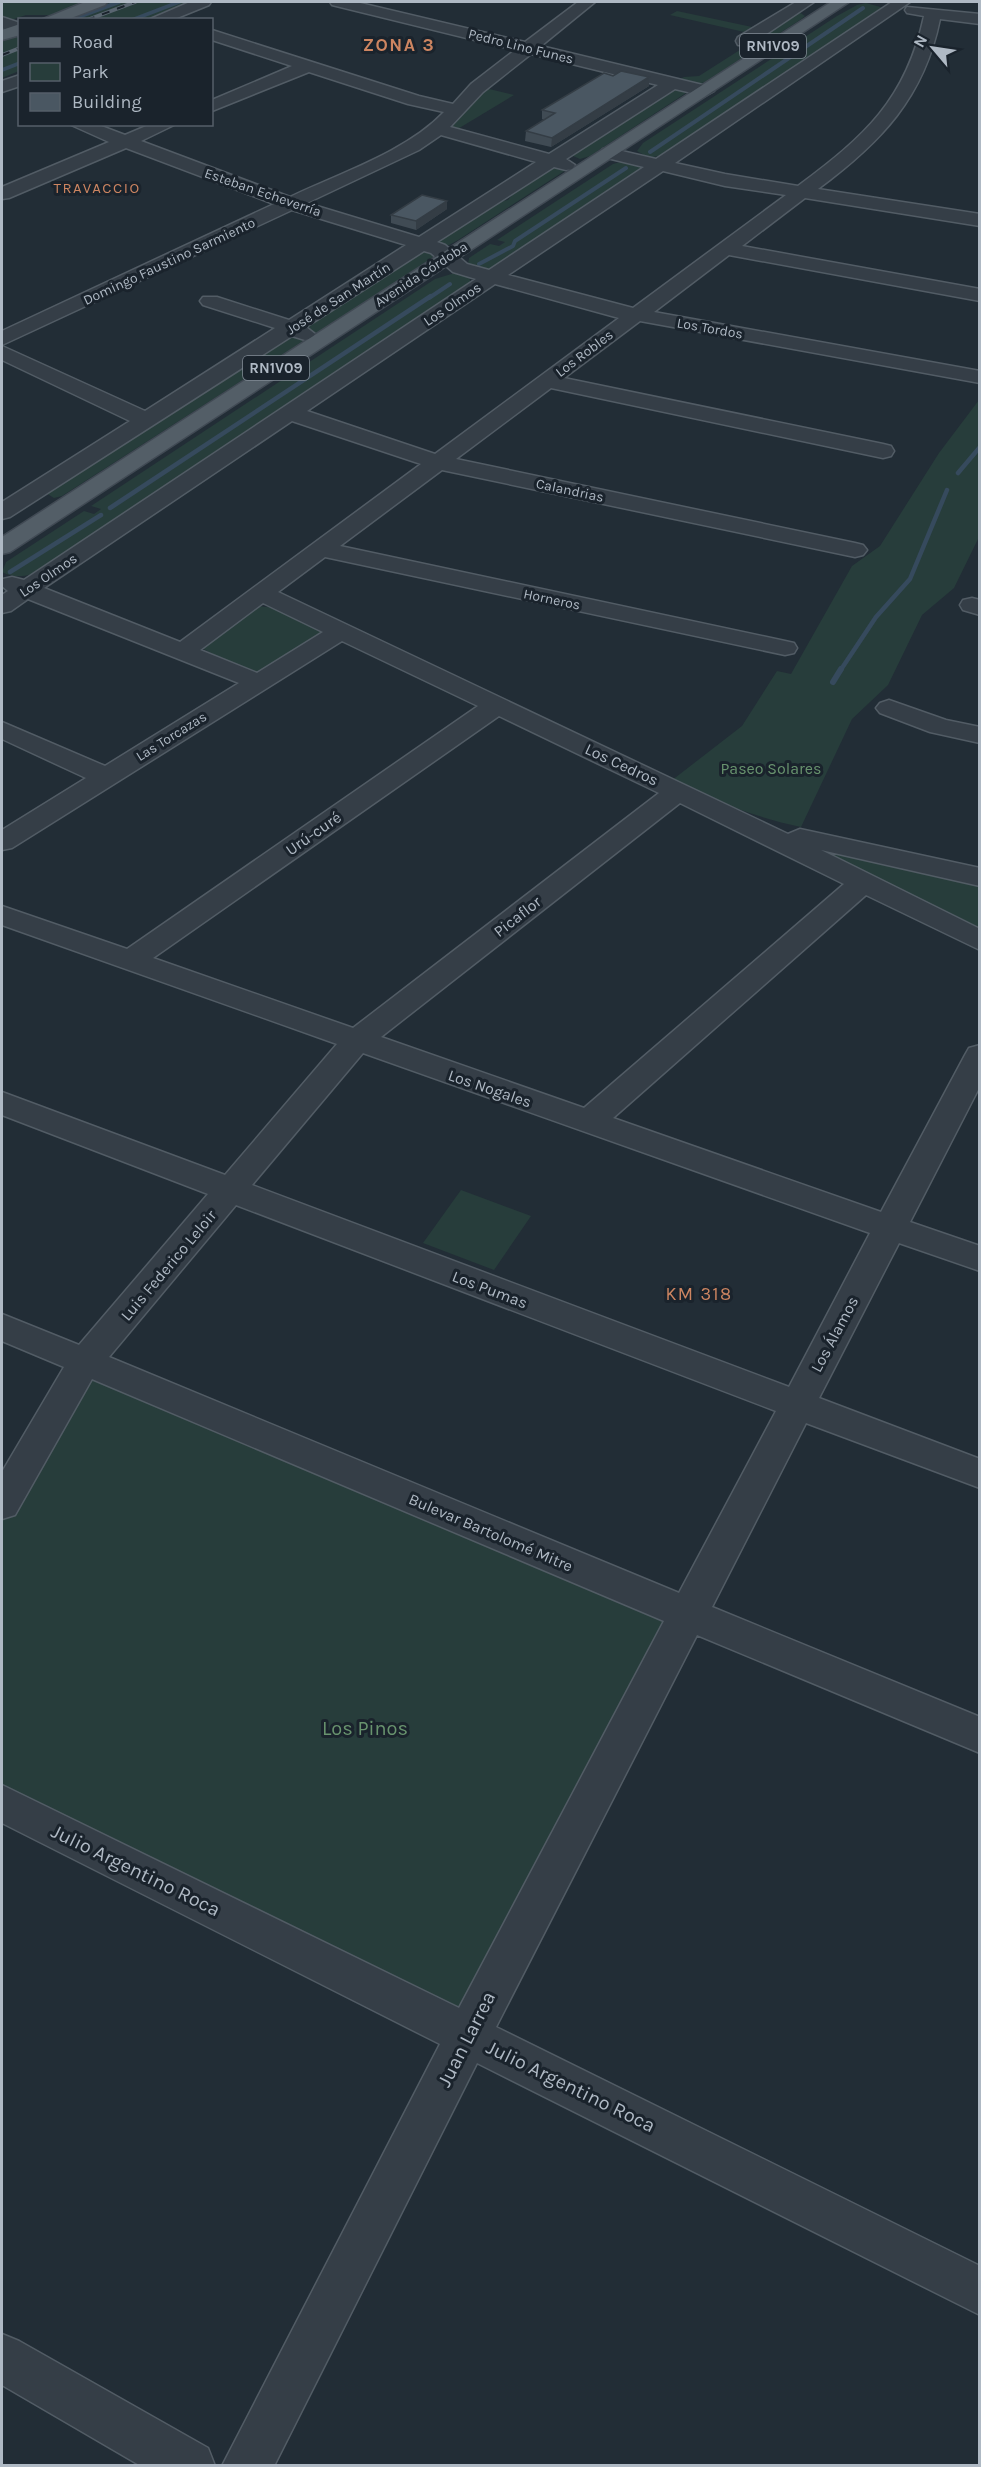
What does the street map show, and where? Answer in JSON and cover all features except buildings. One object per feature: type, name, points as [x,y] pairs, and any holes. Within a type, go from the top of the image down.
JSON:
[{"type":"main road","points":[[55,18],[99,2]]},
{"type":"main road","name":"Avenida Córdoba","points":[[2,547],[841,2]]},
{"type":"street","points":[[166,18],[203,2]]},
{"type":"street","points":[[167,18],[222,2]]},
{"type":"street","name":"Pedro Lino Funes","points":[[338,2],[705,91]]},
{"type":"street","name":"Domingo Faustino Sarmiento","points":[[2,339],[403,151],[438,129],[477,88],[587,2]]},
{"type":"street","points":[[873,2],[898,4],[933,14],[980,19]]},
{"type":"street","points":[[774,4],[801,5],[822,14]]},
{"type":"street","name":"Los Olmos","points":[[2,606],[898,4]]},
{"type":"street","points":[[744,41],[801,5]]},
{"type":"street","points":[[403,17],[422,7]]},
{"type":"street","name":"Los Robles","points":[[182,652],[723,248],[853,154],[898,105],[925,54],[933,14]]},
{"type":"street","points":[[213,35],[414,100],[458,110]]},
{"type":"street","points":[[213,106],[308,66]]},
{"type":"street","points":[[2,78],[18,72]]},
{"type":"street","points":[[4,94],[18,82]]},
{"type":"street","name":"José de San Martín","points":[[2,512],[673,83]]},
{"type":"street","name":"Esteban Echeverría","points":[[83,126],[292,204],[438,249],[448,258]]},
{"type":"street","points":[[2,194],[162,126]]},
{"type":"street","points":[[438,129],[583,169]]},
{"type":"street","points":[[609,153],[724,180],[979,219]]},
{"type":"street","points":[[723,248],[980,295]]},
{"type":"street","name":"Los Tordos","points":[[448,258],[460,268],[635,315],[980,377]]},
{"type":"street","points":[[210,301],[321,340]]},
{"type":"street","points":[[2,352],[146,420]]},
{"type":"street","points":[[546,381],[883,451]]},
{"type":"street","name":"Calandrias","points":[[290,413],[437,462],[855,550]]},
{"type":"street","points":[[2,482],[58,510]]},
{"type":"street","name":"Horneros","points":[[320,549],[785,648]]},
{"type":"street","points":[[2,580],[258,682]]},
{"type":"street","name":"Los Cedros","points":[[261,593],[749,825],[980,941]]},
{"type":"street","name":"Las Torcazas","points":[[2,842],[341,631]]},
{"type":"street","name":"Urú-curé","points":[[129,960],[497,705]]},
{"type":"street","points":[[889,708],[939,726],[980,735]]},
{"type":"street","points":[[2,730],[106,777]]},
{"type":"street","name":"Picaflor","points":[[356,1041],[678,791]]},
{"type":"street","points":[[749,825],[980,878]]},
{"type":"street","points":[[588,1122],[864,882]]},
{"type":"street","name":"Los Nogales","points":[[2,915],[980,1259]]},
{"type":"street","name":"Luis Federico Leloir","points":[[2,1504],[84,1363],[356,1041]]},
{"type":"street","name":"Los Álamos","points":[[688,1614],[980,1055]]},
{"type":"street","name":"Los Pumas","points":[[2,1103],[980,1474]]},
{"type":"street","name":"Bulevar Bartolomé Mitre","points":[[2,1328],[980,1737]]},
{"type":"street","name":"Juan Larrea","points":[[247,2466],[468,2035],[688,1614]]},
{"type":"street","name":"Julio Argentino Roca","points":[[2,1803],[980,2290]]},
{"type":"street","points":[[2,2358],[190,2466]]},
{"type":"green space","points":[[2,2],[89,2],[52,15],[26,15],[2,23]]},
{"type":"green space","points":[[99,2],[203,2],[159,18],[55,18]]},
{"type":"green space","points":[[866,3],[884,8],[662,155],[649,158],[637,151],[643,143],[837,16],[857,5]]},
{"type":"green space","points":[[677,11],[752,27],[744,32],[670,15]]},
{"type":"green space","points":[[799,12],[805,16],[705,82],[698,84],[678,80],[684,77],[699,76]]},
{"type":"green space","points":[[18,24],[18,71],[2,78],[2,26]]},
{"type":"green space","points":[[485,88],[514,95],[456,130],[449,128]]},
{"type":"green space","points":[[679,88],[689,91],[590,156],[580,159],[571,155]]},
{"type":"green space","points":[[628,160],[644,167],[498,268],[480,269],[468,265],[469,258],[490,244],[499,246],[505,242],[497,240],[613,164]]},
{"type":"green space","points":[[553,167],[566,170],[449,245],[440,245],[436,241],[497,202],[508,200],[517,189]]},
{"type":"green space","points":[[423,250],[435,253],[432,258],[321,331],[315,333],[300,327],[386,273],[412,260]]},
{"type":"green space","points":[[458,272],[468,275],[471,283],[45,570],[18,576],[2,572],[6,562],[84,511],[94,514],[101,509],[91,506],[435,279]]},
{"type":"green space","points":[[289,335],[306,337],[305,340],[62,496],[54,498],[46,493]]},
{"type":"green space","name":"Paseo Solares","points":[[979,400],[979,537],[954,588],[922,615],[888,685],[852,719],[801,827],[734,808],[671,781],[742,726],[777,671],[791,674],[852,566],[880,546],[939,453]]},
{"type":"green space","points":[[257,606],[276,608],[324,630],[325,633],[263,673],[245,672],[202,648]]},
{"type":"green space","points":[[803,846],[979,886],[979,930]]},
{"type":"green space","points":[[461,1190],[531,1216],[494,1270],[423,1243]]},
{"type":"green space","name":"Los Pinos","points":[[84,1363],[688,1614],[468,2035],[2,1803],[2,1504]]},
{"type":"waterway","points":[[75,18],[119,2]]},
{"type":"waterway","points":[[137,18],[179,2]]},
{"type":"waterway","points":[[650,152],[863,8]]},
{"type":"waterway","points":[[2,70],[18,64]]},
{"type":"waterway","points":[[479,264],[513,246],[515,241],[626,168]]},
{"type":"waterway","points":[[429,298],[450,284]]},
{"type":"waterway","points":[[110,508],[431,296]]},
{"type":"waterway","points":[[958,473],[980,447]]},
{"type":"waterway","points":[[840,671],[876,617],[910,579],[947,490]]},
{"type":"waterway","points":[[10,572],[101,515]]},
{"type":"waterway","points":[[833,682],[841,669]]},
{"type":"railway","points":[[92,18],[135,2]]},
{"type":"railway","points":[[2,55],[18,49]]},
{"type":"district","name":"ZONA 3","points":[[399,45]]},
{"type":"district","name":"TRAVACCIO","points":[[97,188]]},
{"type":"district","name":"KM 318","points":[[699,1294]]}]
